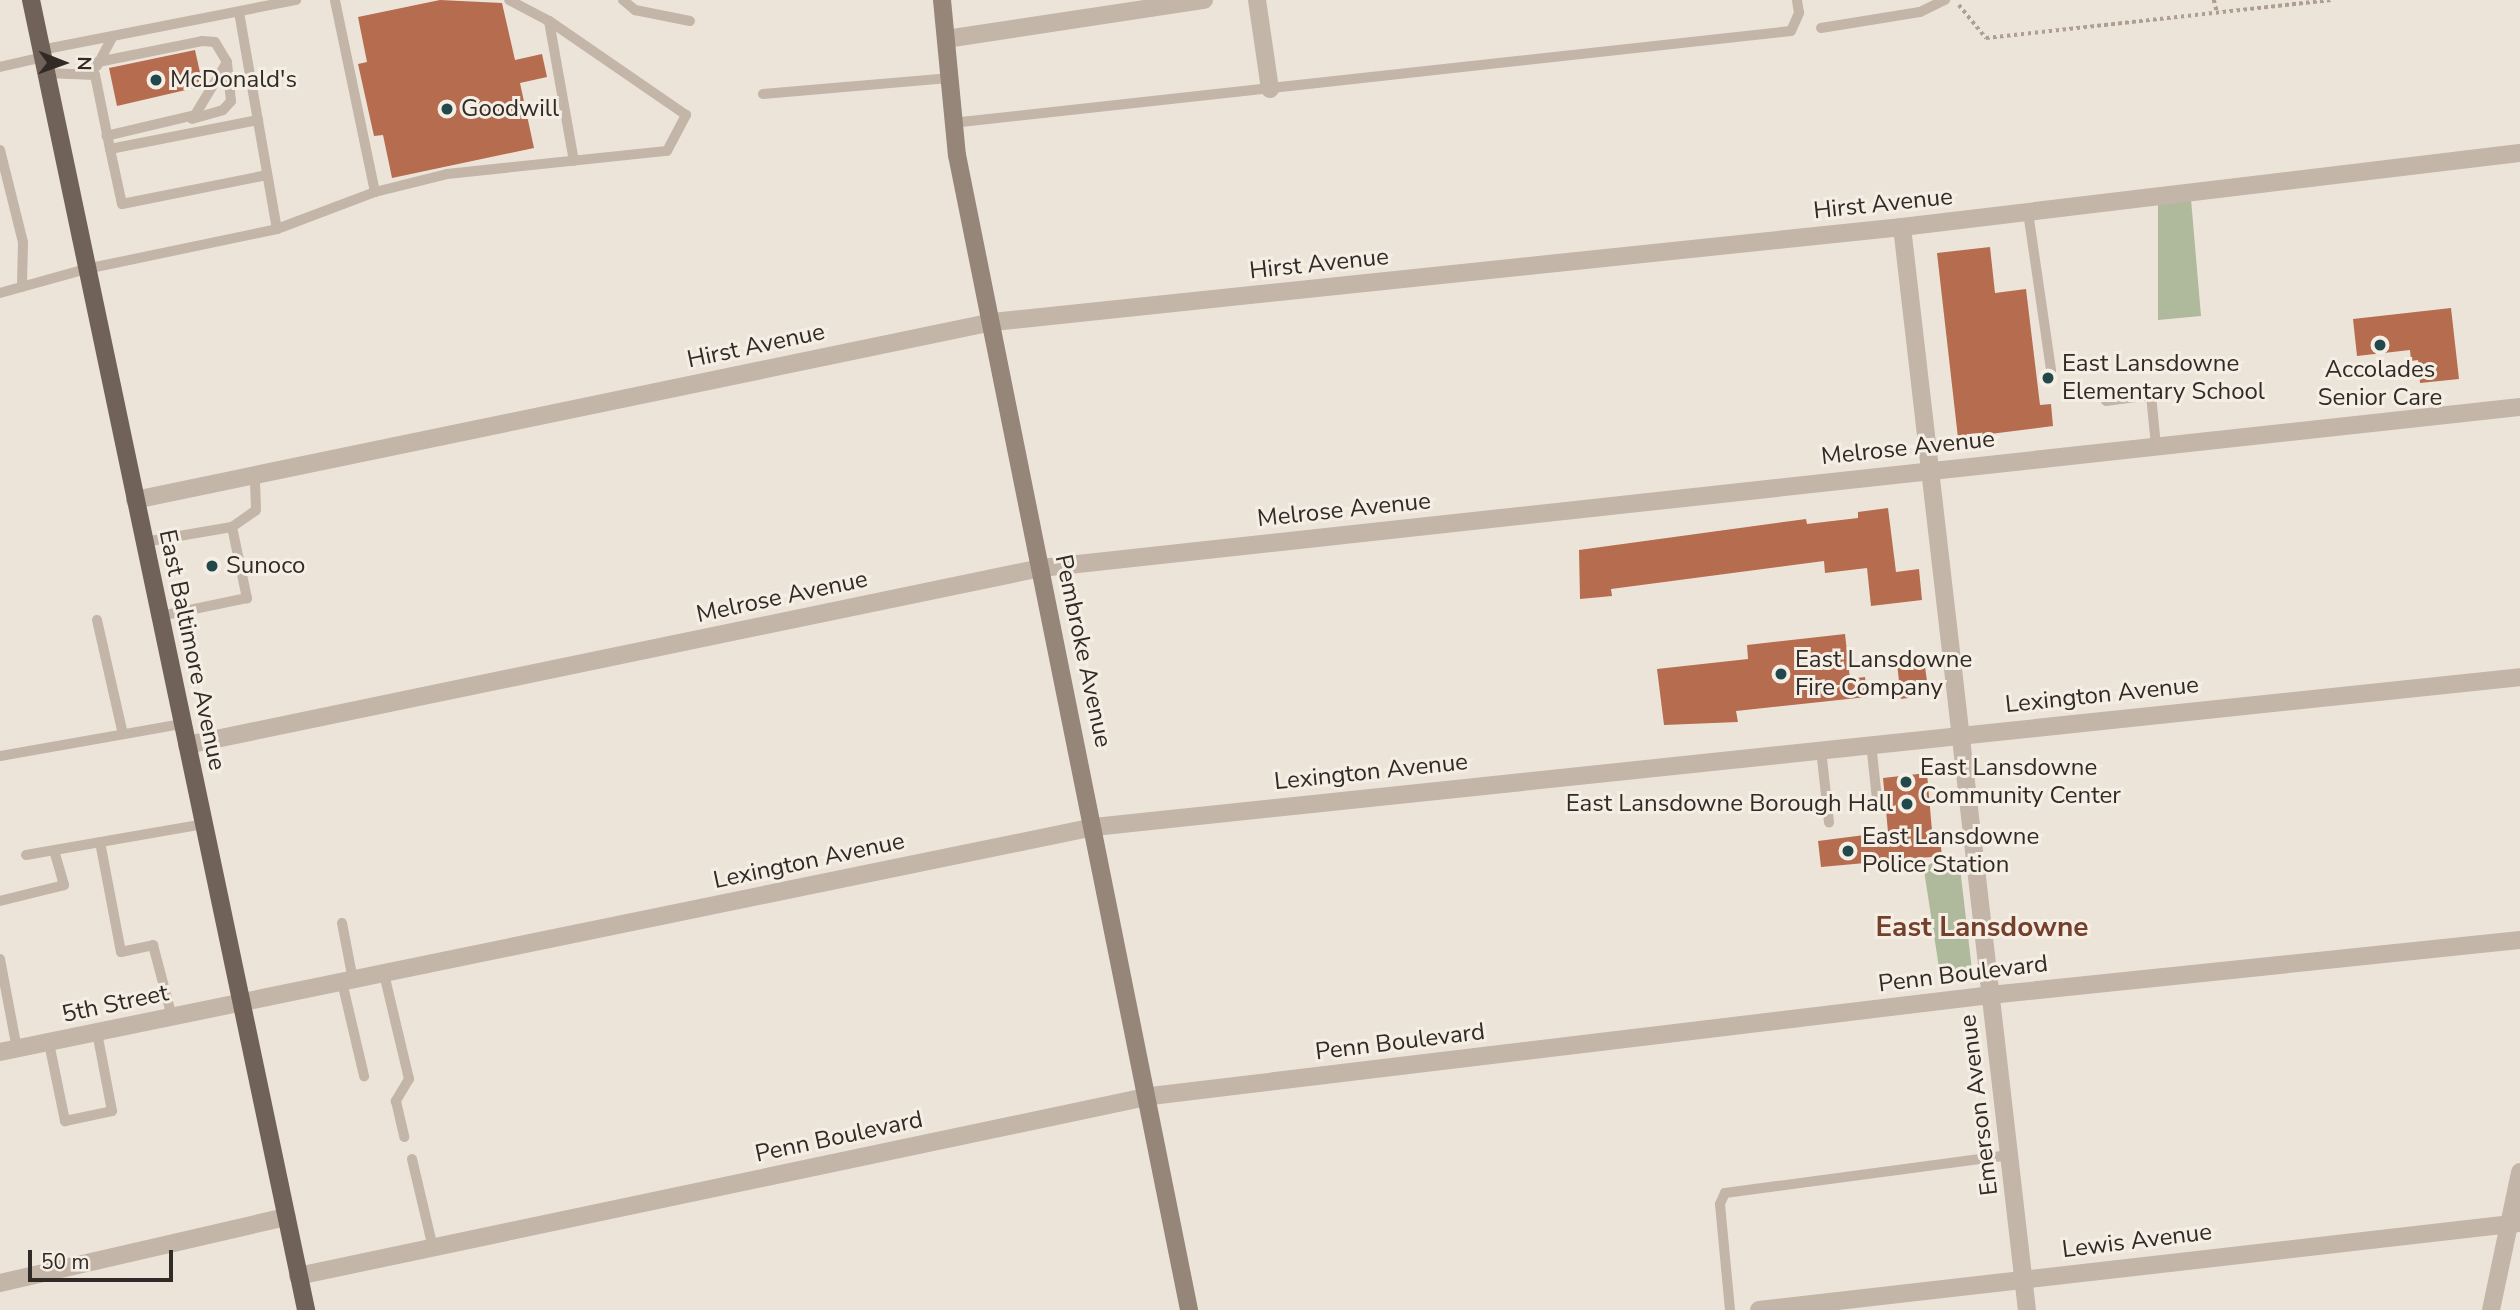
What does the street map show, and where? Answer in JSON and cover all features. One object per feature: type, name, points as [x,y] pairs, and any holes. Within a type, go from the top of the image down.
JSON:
[{"type":"main road","name":"East Baltimore Avenue","points":[[31,0],[306,1310]]},
{"type":"street","name":"Pembroke Avenue","points":[[942,0],[952,123],[1151,1096],[1189,1310]]},
{"type":"street","points":[[946,39],[1203,0]]},
{"type":"street","points":[[1257,0],[1270,89]]},
{"type":"street","name":"Hirst Avenue","points":[[135,500],[993,322],[1902,227],[2520,153]]},
{"type":"street","name":"Emerson Avenue","points":[[1902,227],[2027,1310]]},
{"type":"street","name":"Melrose Avenue","points":[[187,746],[1041,568],[2520,407]]},
{"type":"street","name":"Lexington Avenue","points":[[241,1003],[1094,827],[2520,677]]},
{"type":"street","name":"Penn Boulevard","points":[[299,1276],[1151,1096],[1990,995],[2520,940]]},
{"type":"street","name":"5th Street","points":[[8,1051],[241,1003]]},
{"type":"street","points":[[2491,1310],[2515,1222],[2520,1172]]},
{"type":"street","points":[[0,1283],[286,1217]]},
{"type":"street","name":"Lewis Avenue","points":[[1759,1310],[2515,1222]]},
{"type":"lane","points":[[0,66],[43,60],[112,38],[296,0]]},
{"type":"lane","points":[[335,0],[375,191]]},
{"type":"lane","points":[[0,293],[86,268],[277,229],[375,191],[447,174],[667,151],[686,115],[549,20],[509,0]]},
{"type":"lane","points":[[624,0],[635,10],[690,21]]},
{"type":"lane","points":[[952,123],[1791,32],[1799,13],[1797,0]]},
{"type":"lane","points":[[1821,28],[1920,12],[1945,0]]},
{"type":"lane","points":[[239,12],[277,229]]},
{"type":"lane","points":[[549,20],[574,161]]},
{"type":"lane","points":[[112,38],[98,62],[95,75],[122,205],[267,175]]},
{"type":"lane","points":[[98,62],[202,41],[215,42],[227,62],[231,101],[223,110],[107,136]]},
{"type":"lane","points":[[43,60],[95,75]]},
{"type":"lane","points":[[182,121],[203,105],[227,62]]},
{"type":"lane","points":[[763,94],[948,78]]},
{"type":"lane","points":[[110,149],[258,120]]},
{"type":"lane","points":[[0,150],[23,242],[22,287]]},
{"type":"lane","points":[[2028,212],[2051,370]]},
{"type":"lane","points":[[2106,401],[2151,395],[2156,446]]},
{"type":"lane","points":[[144,542],[232,527],[256,510],[255,475]]},
{"type":"lane","points":[[160,616],[247,598],[232,527]]},
{"type":"lane","points":[[97,620],[122,734]]},
{"type":"lane","points":[[0,756],[182,724]]},
{"type":"lane","points":[[1871,744],[1878,809]]},
{"type":"lane","points":[[1821,749],[1829,822]]},
{"type":"lane","points":[[26,855],[203,824]]},
{"type":"lane","points":[[100,842],[121,952],[153,945],[172,1017]]},
{"type":"lane","points":[[0,901],[64,886],[54,850]]},
{"type":"lane","points":[[342,923],[348,981],[364,1076]]},
{"type":"lane","points":[[0,959],[8,1051]]},
{"type":"lane","points":[[384,974],[408,1079],[396,1101],[404,1137]]},
{"type":"lane","points":[[49,1043],[65,1121],[112,1111],[97,1032]]},
{"type":"lane","points":[[1730,1310],[1720,1204],[1725,1193],[2009,1155]]},
{"type":"lane","points":[[412,1159],[433,1248]]},
{"type":"path","points":[[1955,0],[1986,38],[2331,0]]},
{"type":"path","points":[[2214,0],[2217,12]]},
{"type":"green space","points":[[2191,199],[2201,316],[2158,320],[2158,203]]},
{"type":"green space","points":[[1959,859],[1972,970],[1940,974],[1923,864]]},
{"type":"building","name":"Goodwill","points":[[440,0],[502,3],[515,60],[542,54],[547,77],[520,83],[534,148],[392,178],[383,135],[374,136],[358,64],[367,62],[358,17]]},
{"type":"building","name":"McDonald's","points":[[195,50],[203,86],[117,106],[109,68]]},
{"type":"building","points":[[1990,247],[1995,293],[2026,289],[2040,405],[2051,404],[2053,426],[1958,438],[1937,253]]},
{"type":"building","name":"Accolades Senior Care","points":[[2451,308],[2459,379],[2420,383],[2418,360],[2411,361],[2410,350],[2357,356],[2353,319]]},
{"type":"building","points":[[1888,508],[1896,572],[1919,569],[1922,600],[1871,606],[1867,568],[1825,573],[1824,561],[1611,589],[1612,596],[1580,599],[1579,550],[1806,519],[1807,524],[1858,518],[1858,512]]},
{"type":"building","points":[[1845,634],[1850,679],[1865,677],[1867,697],[1736,711],[1738,722],[1664,725],[1657,669],[1748,659],[1747,645]]},
{"type":"building","points":[[1924,660],[1929,695],[1901,699],[1897,663]]},
{"type":"building","name":"East Lansdowne Borough Hall","points":[[1927,773],[1932,831],[1939,830],[1942,856],[1821,867],[1818,841],[1888,832],[1883,778]]},
{"type":"place","name":"McDonald's","points":[[156,80]]},
{"type":"place","name":"Goodwill","points":[[447,109]]},
{"type":"place","name":"Accolades Senior Care","points":[[2380,345]]},
{"type":"place","name":"East Lansdowne Elementary School","points":[[2048,378]]},
{"type":"place","name":"Sunoco","points":[[212,566]]},
{"type":"place","name":"East Lansdowne Fire Company","points":[[1781,674]]},
{"type":"place","name":"East Lansdowne Community Center","points":[[1906,782]]},
{"type":"place","name":"East Lansdowne Borough Hall","points":[[1907,804]]},
{"type":"place","name":"East Lansdowne Police Station","points":[[1848,851]]},
{"type":"district","name":"East Lansdowne","points":[[1982,927]]}]
